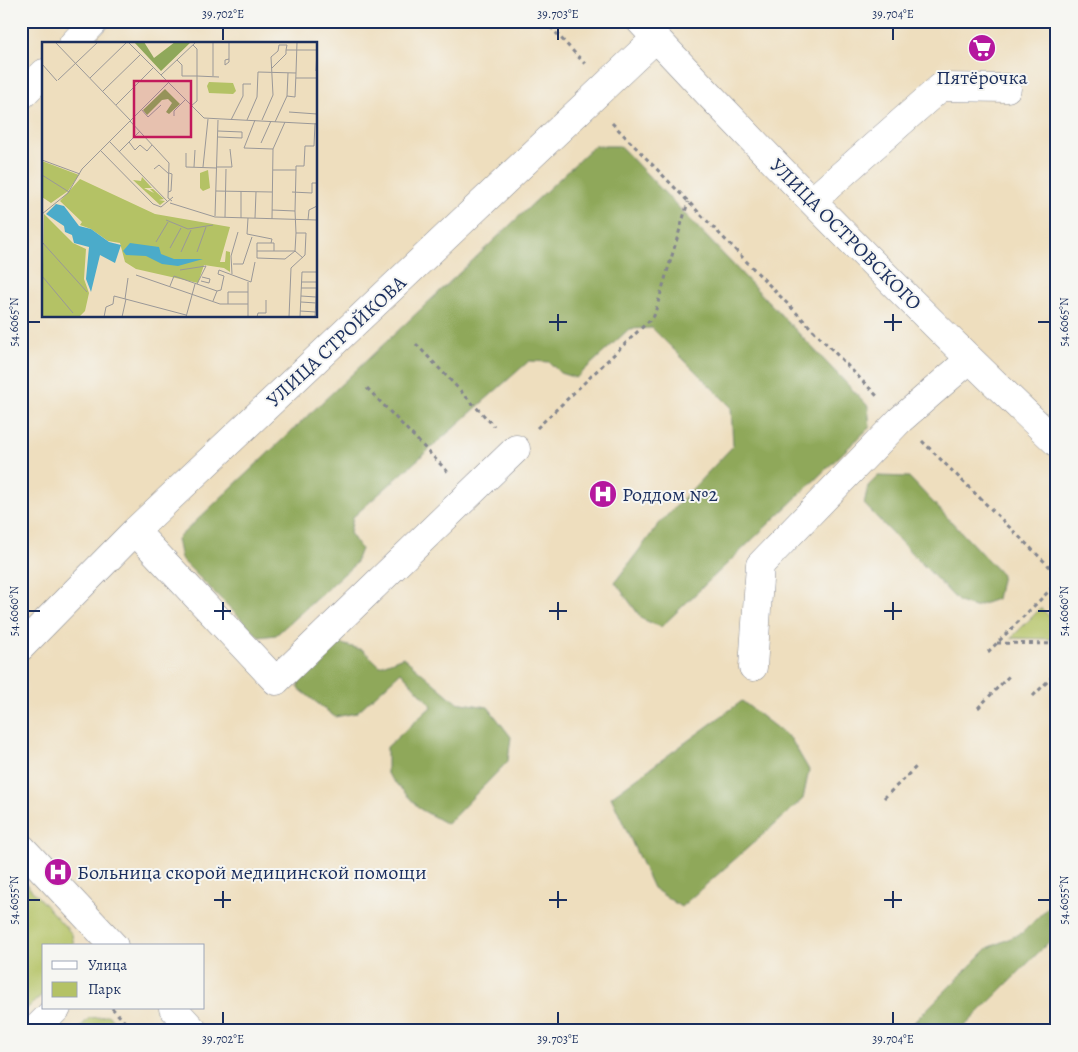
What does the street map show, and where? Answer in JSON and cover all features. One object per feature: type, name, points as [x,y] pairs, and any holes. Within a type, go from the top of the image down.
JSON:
[{"type":"street","points":[[75,42],[95,21]]},
{"type":"street","name":"УЛИЦА СТРОЙКОВА","points":[[21,647],[135,531],[598,93],[648,30]]},
{"type":"street","name":"УЛИЦА ОСТРОВСКОГО","points":[[648,30],[812,201],[970,359],[1057,442]]},
{"type":"street","points":[[21,96],[42,75]]},
{"type":"street","points":[[812,201],[941,87],[1007,88]]},
{"type":"street","points":[[754,667],[760,565],[900,420],[970,359]]},
{"type":"street","points":[[135,531],[276,681],[516,449]]},
{"type":"street","points":[[21,847],[112,944]]},
{"type":"street","points":[[34,1031],[55,1010]]},
{"type":"street","points":[[175,1010],[194,1031]]},
{"type":"path","points":[[545,21],[598,93],[688,201],[900,420],[1057,574]]},
{"type":"path","points":[[416,344],[516,449],[654,316],[688,201]]},
{"type":"path","points":[[368,388],[469,494]]},
{"type":"path","points":[[988,652],[1057,583]]},
{"type":"path","points":[[997,643],[1057,644]]},
{"type":"path","points":[[1033,696],[1057,672]]},
{"type":"path","points":[[978,708],[1011,674]]},
{"type":"path","points":[[884,798],[918,765]]},
{"type":"path","points":[[114,1010],[133,1031]]},
{"type":"green space","points":[[594,146],[620,146],[868,406],[870,427],[661,627],[642,619],[615,582],[658,525],[733,446],[731,407],[652,328],[629,329],[576,378],[560,373],[549,362],[529,361],[353,517],[350,533],[361,549],[355,564],[276,635],[259,637],[181,559],[177,539]]},
{"type":"green space","points":[[878,476],[909,477],[1002,575],[997,599],[974,607],[959,602],[864,504],[868,486]]},
{"type":"green space","points":[[1041,608],[1057,624],[1057,639],[1011,638]]},
{"type":"green space","points":[[338,643],[363,650],[380,666],[403,657],[456,702],[488,707],[511,737],[508,761],[447,824],[420,809],[387,774],[387,747],[432,706],[401,672],[356,713],[335,717],[298,688],[300,676]]},
{"type":"green space","points":[[742,701],[791,739],[809,770],[803,799],[681,907],[653,888],[611,797]]},
{"type":"green space","points":[[24,882],[72,934],[74,944],[42,944],[42,995],[21,1014],[21,907]]},
{"type":"green space","points":[[1057,898],[1057,934],[960,1031],[905,1031],[988,948],[1022,933]]},
{"type":"green space","points":[[108,1015],[123,1031],[77,1031],[89,1018]]},
{"type":"place","name":"Пятёрочка","points":[[982,48]]},
{"type":"place","name":"Роддом №2","points":[[603,494]]},
{"type":"place","name":"Больница скорой медицинской помощи","points":[[58,872]]}]
